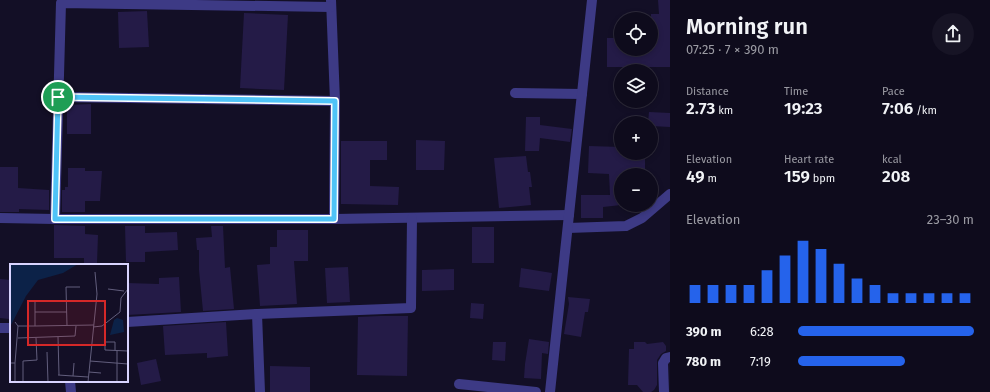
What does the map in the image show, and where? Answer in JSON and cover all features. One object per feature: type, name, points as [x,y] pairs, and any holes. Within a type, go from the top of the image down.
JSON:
[{"type":"street","points":[[550,392],[592,0]]},
{"type":"street","points":[[55,219],[60,3],[331,4],[335,101],[334,219]]},
{"type":"street","points":[[514,93],[582,94]]},
{"type":"street","points":[[58,97],[335,101]]},
{"type":"street","points":[[568,228],[626,226],[642,218],[670,194]]},
{"type":"street","points":[[0,218],[334,219],[569,215]]},
{"type":"street","points":[[128,322],[257,314],[411,308],[412,218]]},
{"type":"street","points":[[257,314],[260,392]]},
{"type":"street","points":[[664,392],[663,363],[666,358],[670,357]]},
{"type":"street","points":[[70,382],[71,392]]},
{"type":"street","points":[[459,384],[536,392]]},
{"type":"building","points":[[658,0],[670,0],[670,67],[658,67],[658,64],[614,64],[614,67],[607,67],[607,38],[614,38],[614,56],[658,56]]},
{"type":"building","points":[[147,11],[149,47],[119,48],[118,12]]},
{"type":"building","points":[[244,13],[288,15],[284,90],[240,88]]},
{"type":"building","points":[[91,104],[91,134],[67,134],[67,105]]},
{"type":"building","points":[[649,112],[670,113],[670,127],[658,126],[658,116],[649,116]]},
{"type":"building","points":[[526,117],[540,117],[540,125],[572,129],[570,142],[540,138],[539,151],[525,151]]},
{"type":"building","points":[[416,140],[445,141],[444,170],[416,170]]},
{"type":"building","points":[[341,141],[387,141],[387,160],[370,160],[370,186],[399,187],[398,205],[341,204]]},
{"type":"building","points":[[589,146],[614,147],[614,160],[645,160],[645,168],[614,168],[614,206],[603,207],[603,218],[581,218],[581,195],[610,195],[609,174],[588,173]]},
{"type":"building","points":[[526,156],[532,187],[529,187],[531,205],[499,208],[494,158]]},
{"type":"building","points":[[0,167],[18,167],[18,188],[49,190],[49,210],[19,209],[19,212],[0,212]]},
{"type":"building","points":[[68,168],[85,168],[85,171],[102,171],[100,201],[85,201],[85,212],[62,212],[62,190],[65,190],[65,187],[68,187]]},
{"type":"building","points":[[54,225],[85,226],[85,234],[98,235],[97,263],[84,263],[84,258],[54,258]]},
{"type":"building","points":[[125,226],[145,226],[145,233],[177,232],[178,250],[145,252],[145,262],[126,262]]},
{"type":"building","points":[[211,226],[223,226],[225,268],[230,267],[234,309],[203,311],[199,270],[199,250],[197,250],[196,238],[212,237]]},
{"type":"building","points":[[472,227],[494,227],[494,263],[472,263]]},
{"type":"building","points":[[277,230],[308,230],[308,261],[294,261],[297,304],[260,306],[257,265],[270,264],[270,247],[277,247]]},
{"type":"building","points":[[348,267],[350,302],[327,303],[325,268]]},
{"type":"building","points":[[521,268],[552,273],[549,291],[519,287]]},
{"type":"building","points":[[454,269],[454,290],[422,291],[422,270]]},
{"type":"building","points":[[179,277],[181,312],[128,315],[128,283],[159,284],[159,278]]},
{"type":"building","points":[[0,279],[10,280],[9,319],[0,318]]},
{"type":"building","points":[[568,297],[590,299],[588,312],[585,312],[581,337],[564,334],[569,304]]},
{"type":"building","points":[[471,303],[484,304],[483,319],[470,318]]},
{"type":"building","points":[[408,316],[407,376],[357,375],[358,317]]},
{"type":"building","points":[[226,322],[228,356],[207,358],[207,353],[165,355],[163,326]]},
{"type":"building","points":[[529,339],[549,342],[548,354],[542,353],[541,379],[524,378]]},
{"type":"building","points":[[493,342],[506,342],[505,361],[492,360]]},
{"type":"building","points":[[634,342],[645,342],[647,344],[663,342],[666,346],[666,351],[661,354],[657,360],[657,385],[651,392],[643,392],[637,385],[628,385],[629,349],[634,349]]},
{"type":"building","points":[[156,359],[161,381],[141,385],[137,363]]},
{"type":"building","points":[[270,366],[310,367],[310,392],[270,392]]},
{"type":"route","points":[[58,97],[335,101],[334,219],[55,219],[58,97]]}]
